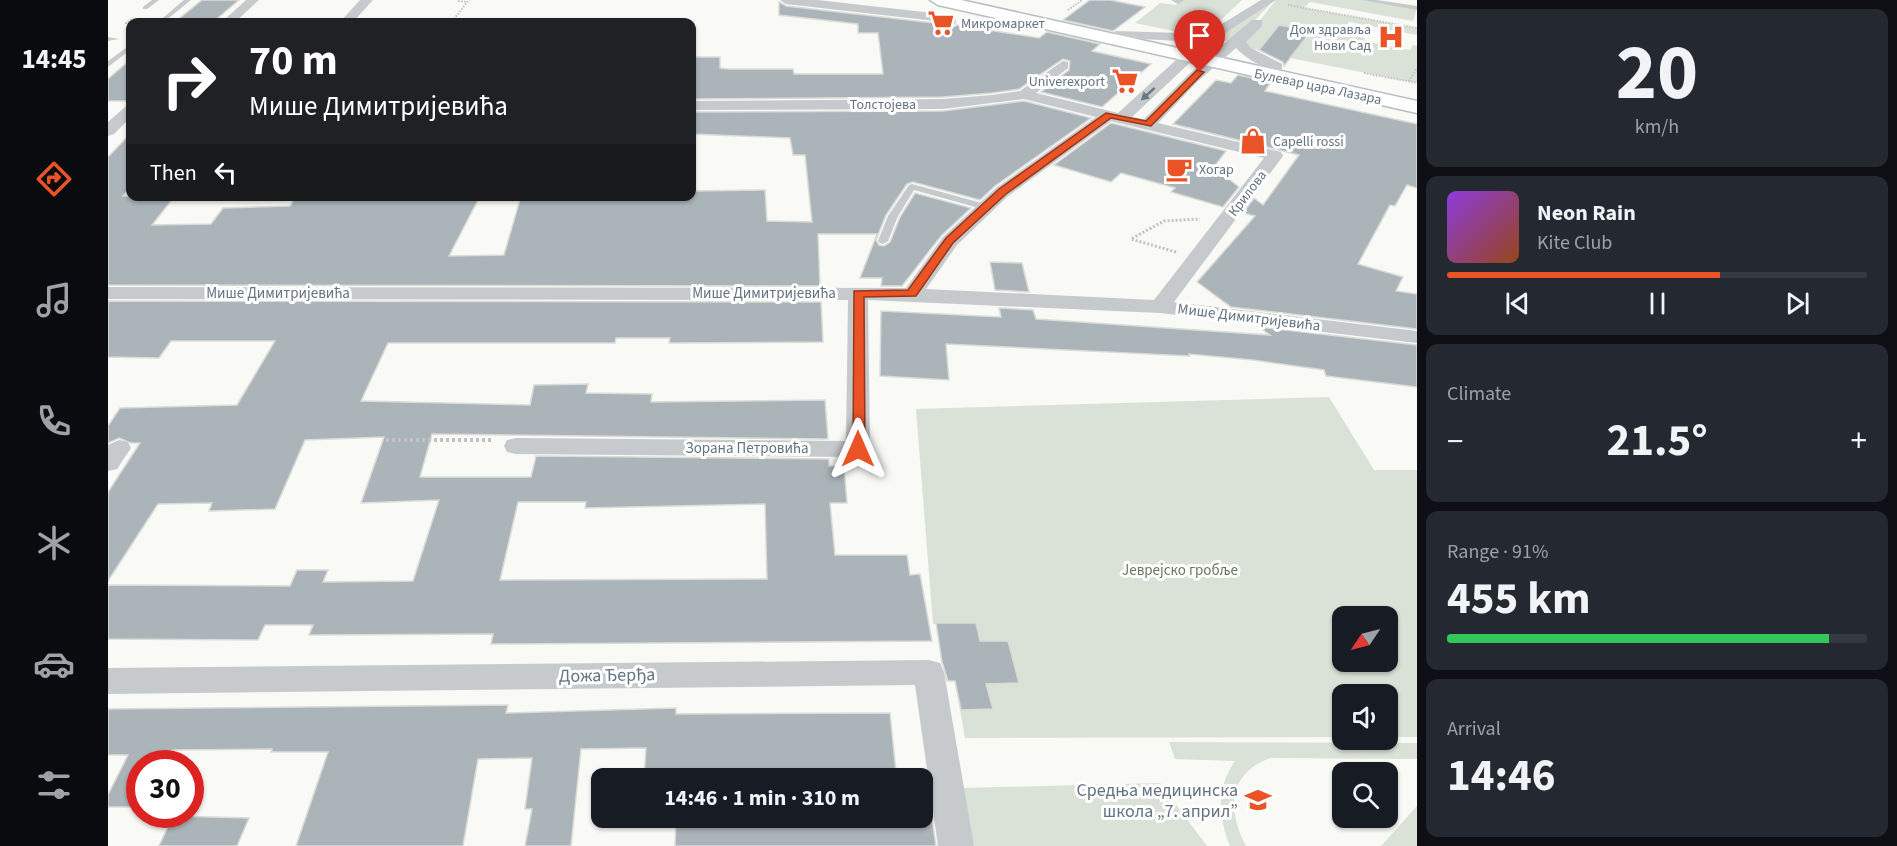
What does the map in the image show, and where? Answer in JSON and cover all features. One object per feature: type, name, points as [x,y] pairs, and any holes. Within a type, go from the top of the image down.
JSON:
[{"type":"main road","name":"Булевар цара Лазара","points":[[938,0],[1209,50],[1277,67],[1413,88]]},
{"type":"main road","name":"Булевар цара Лазара","points":[[975,0],[1120,34],[1209,50],[1417,107]]},
{"type":"street","points":[[233,18],[253,0]]},
{"type":"street","points":[[350,18],[367,0]]},
{"type":"street","points":[[786,0],[950,19],[950,23]]},
{"type":"street","points":[[1148,124],[1209,50],[1258,23],[1276,1]]},
{"type":"street","points":[[912,294],[950,241],[1002,192],[1115,116],[1276,1]]},
{"type":"street","name":"Булевар цара Лазара","points":[[1120,34],[1181,37],[1209,50]]},
{"type":"street","points":[[1024,95],[1063,65]]},
{"type":"street","name":"Крилова","points":[[1024,95],[1275,156],[1160,307]]},
{"type":"street","name":"Толстојева","points":[[696,105],[943,104],[1024,95]]},
{"type":"street","points":[[108,111],[126,111]]},
{"type":"street","points":[[108,131],[126,115]]},
{"type":"street","name":"Мише Димитријевића","points":[[108,293],[912,294],[1160,307],[1417,337]]},
{"type":"street","name":"Зорана Петровића","points":[[516,446],[858,449],[858,293]]},
{"type":"street","name":"Дожа Ђерђа","points":[[108,681],[929,672],[956,846]]},
{"type":"lane","points":[[145,8],[156,0]]},
{"type":"lane","points":[[166,18],[188,0]]},
{"type":"lane","points":[[1365,0],[1417,8]]},
{"type":"lane","points":[[108,65],[126,50]]},
{"type":"lane","points":[[108,58],[117,58]]},
{"type":"lane","points":[[883,241],[893,216],[912,187],[986,207]]},
{"type":"path","points":[[1067,10],[1082,0]]},
{"type":"path","points":[[458,1],[468,1]]},
{"type":"path","points":[[455,18],[468,1]]},
{"type":"path","points":[[1276,1],[1417,28]]},
{"type":"path","points":[[1413,88],[1417,68]]},
{"type":"path","points":[[1197,258],[1131,239],[1150,225],[1167,218],[1227,220]]},
{"type":"path","points":[[386,440],[517,440],[516,446]]},
{"type":"green space","points":[[1182,0],[1242,0],[1207,33],[1188,34],[1135,23],[1160,3],[1176,5]]},
{"type":"green space","points":[[1274,0],[1243,33],[1258,23],[1276,0],[1365,0],[1417,8],[1413,21],[1310,2],[1304,8],[1417,28],[1417,35],[1349,22],[1340,33],[1365,38],[1364,41],[1410,50],[1413,45],[1417,46],[1417,83],[1275,55],[1210,37]]},
{"type":"green space","name":"Јеврејско гробље","points":[[1329,397],[1374,470],[1417,470],[1417,737],[1398,737],[1398,684],[1332,684],[1332,737],[965,738],[955,681],[946,681],[940,649],[948,649],[943,623],[933,624],[916,409]]},
{"type":"green space","points":[[1169,742],[1332,743],[1332,750],[1398,750],[1398,743],[1417,743],[1417,759],[1271,758],[1257,764],[1246,773],[1235,794],[1236,819],[1246,846],[1230,846],[1221,813],[1222,792],[1235,761],[1175,759]]},
{"type":"green space","points":[[1160,783],[1207,846],[971,846],[963,788]]},
{"type":"green space","points":[[1417,806],[1417,846],[1381,846]]},
{"type":"building","points":[[202,0],[239,0],[218,18],[180,18]]},
{"type":"building","points":[[1090,0],[1110,0],[1145,7],[1113,31],[1063,20]]},
{"type":"building","points":[[779,2],[786,6],[943,24],[950,29],[957,25],[1039,38],[1047,32],[1100,44],[1092,51],[1151,64],[1102,107],[1041,92],[1069,70],[1070,61],[1063,59],[1019,89],[992,93],[943,97],[696,99],[696,57],[720,57],[720,68],[728,69],[793,69],[794,74],[883,74],[878,33],[858,33],[858,24],[779,15]]},
{"type":"building","points":[[1279,25],[1311,31],[1284,66],[1283,62],[1259,50]]},
{"type":"building","points":[[126,63],[126,101],[108,101],[108,79]]},
{"type":"building","points":[[1238,75],[1271,82],[1265,91],[1417,124],[1417,188],[1407,185],[1395,206],[1390,205],[1358,264],[1403,277],[1396,291],[1417,294],[1417,329],[1231,307],[1197,282],[1255,216],[1243,213],[1254,198],[1263,205],[1299,155],[1173,124],[1216,80],[1231,83]]},
{"type":"building","points":[[1024,101],[1091,118],[995,186],[980,200],[913,182],[907,184],[886,215],[876,240],[879,245],[884,246],[890,242],[900,217],[915,193],[971,208],[941,236],[902,286],[881,286],[882,278],[860,278],[877,234],[818,234],[820,286],[108,285],[108,157],[126,138],[126,193],[123,196],[126,196],[126,201],[171,201],[152,225],[211,224],[223,208],[290,206],[293,201],[477,201],[449,256],[504,255],[520,201],[696,201],[696,191],[765,190],[767,221],[812,222],[805,155],[793,155],[790,138],[696,134],[696,112],[943,111]]},
{"type":"building","points":[[1111,123],[1226,151],[1214,167],[1239,187],[1223,207],[1171,192],[1175,188],[1121,173],[1111,182],[1054,165]]},
{"type":"building","points":[[990,262],[1022,263],[1029,292],[995,290]]},
{"type":"building","points":[[108,301],[821,302],[823,342],[669,343],[670,338],[616,338],[615,343],[388,343],[361,401],[530,405],[534,385],[588,384],[586,393],[652,394],[651,402],[825,400],[828,439],[432,434],[420,477],[531,477],[536,456],[829,459],[829,466],[844,466],[847,503],[830,503],[835,555],[907,555],[910,575],[920,574],[932,641],[491,644],[493,634],[309,635],[313,625],[265,625],[258,640],[108,639],[108,585],[290,586],[297,570],[328,570],[323,582],[413,581],[439,500],[361,503],[384,437],[305,440],[275,509],[209,511],[212,503],[158,504],[108,581],[108,492],[140,443],[131,443],[119,438],[108,443],[108,426],[120,408],[237,405],[275,341],[171,341],[159,358],[108,357]],"holes":[[[518,502],[586,502],[585,508],[765,504],[767,579],[500,580]]]},
{"type":"building","points":[[999,308],[1033,310],[1036,319],[1270,335],[1259,327],[1417,345],[1417,387],[1326,376],[1324,370],[1189,354],[1190,356],[946,344],[949,380],[880,376],[881,311],[1001,317]]},
{"type":"building","points":[[936,623],[976,623],[980,641],[1008,641],[1019,683],[986,684],[993,709],[961,710],[955,681],[948,681],[942,662]]},
{"type":"building","points":[[508,705],[506,713],[676,708],[676,714],[890,713],[896,768],[645,768],[646,748],[581,749],[571,846],[525,846],[532,809],[525,809],[532,758],[478,759],[463,846],[296,846],[328,752],[271,752],[272,749],[126,750],[126,755],[108,755],[108,709]]},
{"type":"building","points":[[126,759],[126,807],[108,807],[108,795]]},
{"type":"building","points":[[204,817],[249,818],[237,846],[159,846],[167,828],[204,828]]},
{"type":"building","points":[[933,826],[936,846],[675,846],[676,828],[933,828]]},
{"type":"place","name":"Микромаркет","points":[[941,23]]},
{"type":"place","name":"Дом здравља Нови Сад","points":[[1391,37]]},
{"type":"place","name":"Univerexport","points":[[1125,81]]},
{"type":"place","name":"Capelli rossi","points":[[1253,141]]},
{"type":"place","name":"Хогар","points":[[1179,169]]},
{"type":"place","name":"Средња медицинска школа „7. април”","points":[[1258,800]]},
{"type":"route","points":[[858,449],[858,293],[912,294],[950,241],[1002,192],[1058,154],[1109,115],[1148,124],[1200,72]]}]
